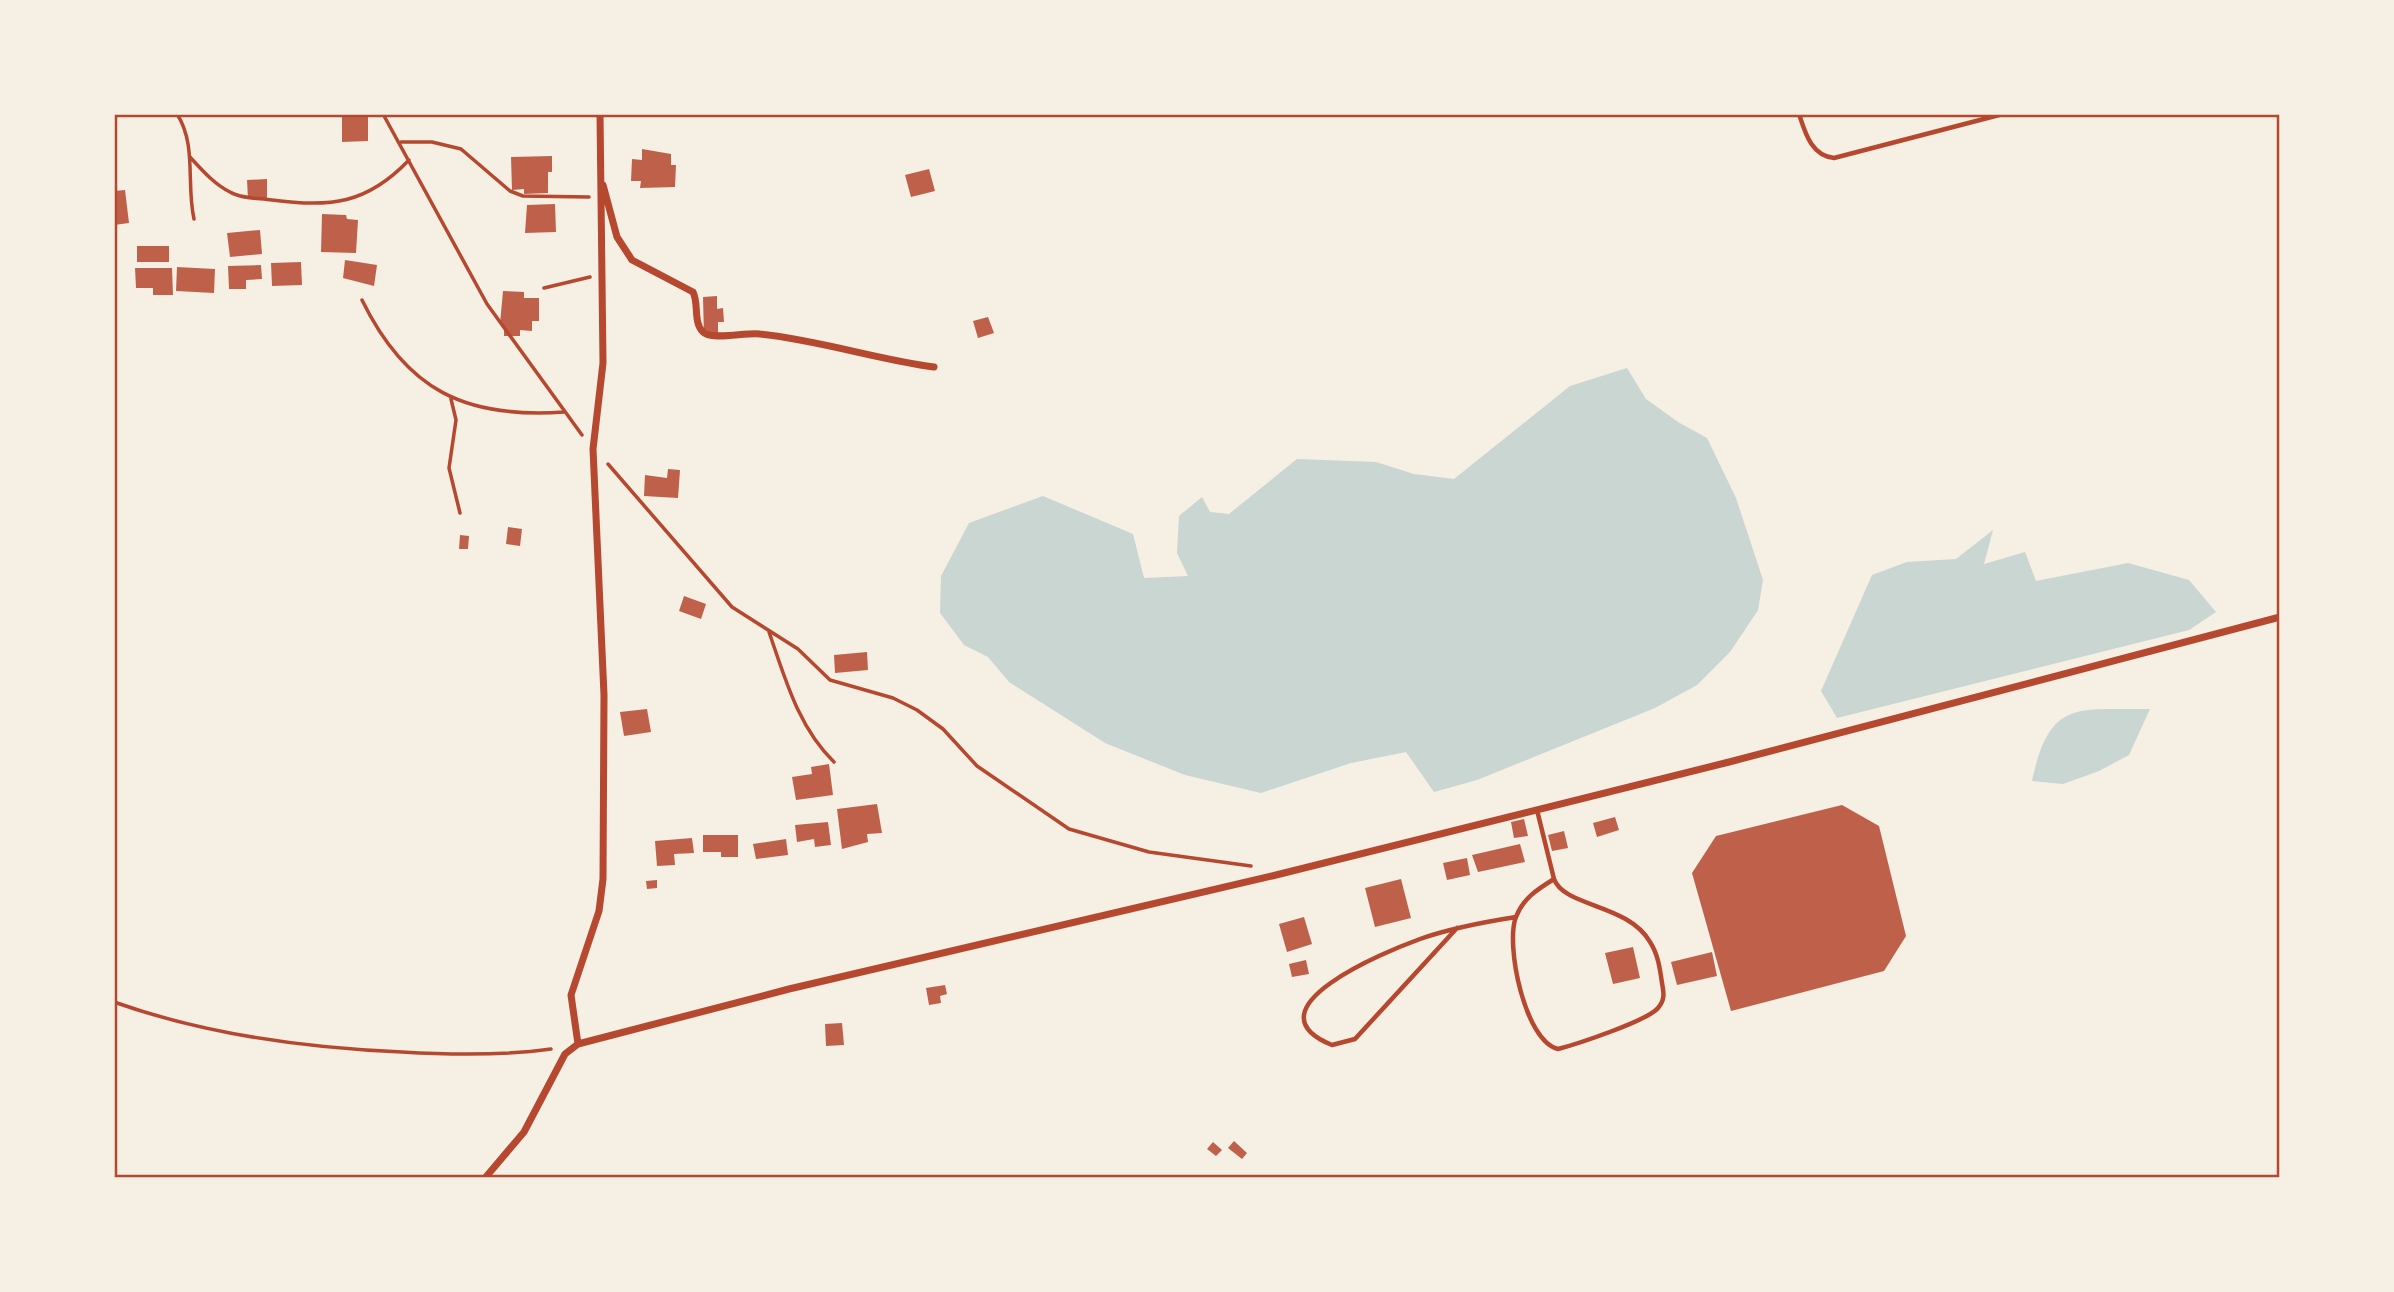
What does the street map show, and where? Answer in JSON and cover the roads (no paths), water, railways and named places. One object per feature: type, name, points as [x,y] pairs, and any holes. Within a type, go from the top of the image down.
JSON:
[{"type":"street","points":[[578,1044],[571,995],[599,911],[603,879],[604,695],[593,449],[603,363],[600,114]]},
{"type":"street","points":[[601,181],[624,251],[637,264],[693,292],[700,328],[705,334],[714,337],[735,333],[765,334],[872,358],[934,366]]},
{"type":"street","points":[[485,1178],[524,1132],[565,1054],[578,1044],[789,989],[1272,876],[2280,617]]},
{"type":"lane","points":[[1799,114],[1813,148],[1822,156],[1834,158],[2003,114]]},
{"type":"lane","points":[[1537,809],[1554,879],[1567,894],[1611,910],[1643,931],[1658,962],[1664,993],[1659,1007],[1646,1017],[1570,1046],[1549,1047],[1535,1030],[1526,1007],[1511,941],[1516,917],[1527,898],[1554,879]]},
{"type":"lane","points":[[1457,928],[1355,1039],[1332,1045],[1309,1031],[1303,1021],[1304,1008],[1332,983],[1362,963],[1421,939],[1457,928],[1516,917]]}]
